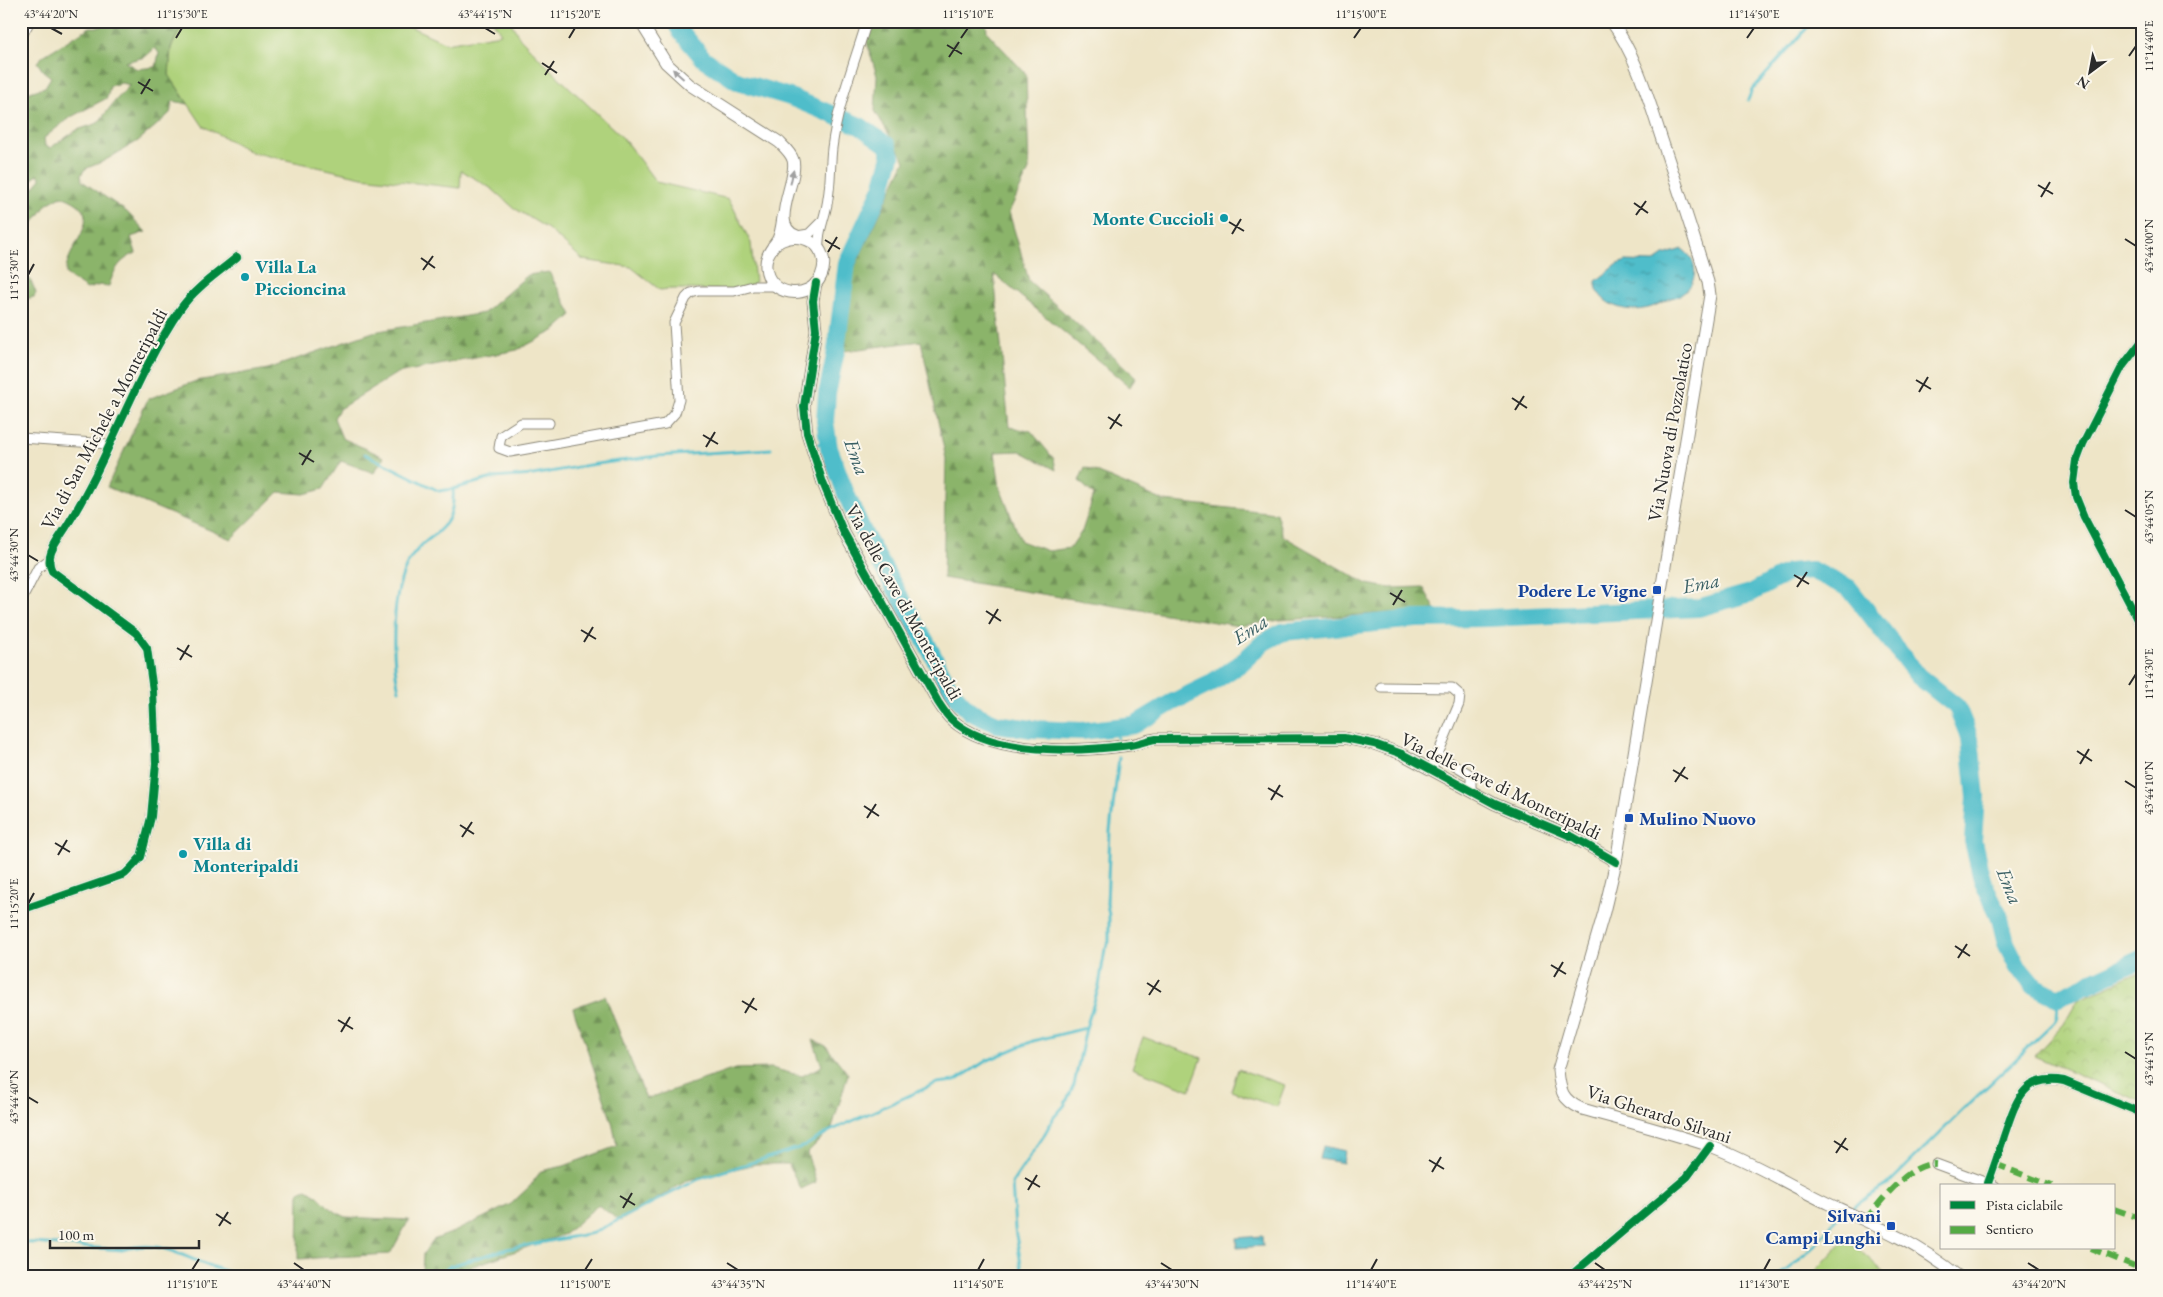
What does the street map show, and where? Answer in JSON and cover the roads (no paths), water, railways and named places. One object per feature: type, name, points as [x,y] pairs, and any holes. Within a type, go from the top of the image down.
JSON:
[{"type":"street","points":[[21,37],[30,21]]},
{"type":"street","points":[[640,21],[666,63],[690,85],[736,112],[779,142],[790,153],[794,161],[794,170],[779,236],[767,256],[767,272],[776,286],[788,293],[801,293],[816,283]]},
{"type":"street","points":[[819,251],[819,232],[826,213],[829,195],[832,147],[845,93],[867,21]]},
{"type":"street","name":"Via Nuova di Pozzolatico","points":[[1611,21],[1625,43],[1644,85],[1710,289],[1704,338],[1653,630],[1616,862]]},
{"type":"street","points":[[785,208],[785,225],[791,234],[810,241],[819,251]]},
{"type":"street","points":[[773,246],[788,237],[807,235],[822,222]]},
{"type":"street","name":"Via delle Cave di Monteripaldi","points":[[819,251],[823,265],[822,272],[816,283],[813,301],[816,330],[804,406],[807,433],[843,531],[938,702],[952,720],[963,728],[991,740],[1046,750],[1091,749],[1132,745],[1156,739],[1344,738],[1374,744],[1432,768],[1495,804],[1573,837],[1616,862]]},
{"type":"street","name":"Via di San Michele a Monteripaldi","points":[[21,910],[125,874],[141,857],[151,817],[156,763],[153,691],[147,648],[136,633],[52,571],[49,560],[79,506],[136,388],[182,307],[202,286],[237,257]]},
{"type":"street","points":[[753,286],[767,272]]},
{"type":"street","points":[[549,423],[521,423],[501,436],[499,448],[510,452],[665,424],[675,414],[679,400],[674,324],[686,298],[691,293],[699,291],[734,291],[753,286],[776,286]]},
{"type":"street","points":[[801,293],[814,311]]},
{"type":"street","points":[[2142,341],[2122,367],[2083,444],[2077,460],[2074,483],[2076,497],[2084,517],[2142,627]]},
{"type":"street","name":"Via di San Michele a Monteripaldi","points":[[21,438],[109,444]]},
{"type":"street","points":[[21,601],[38,568],[49,560]]},
{"type":"street","name":"Via delle Cave di Monteripaldi","points":[[1381,687],[1452,688],[1460,695],[1459,704],[1432,768]]},
{"type":"street","name":"Via delle Cave di Monteripaldi","points":[[1438,755],[1472,775],[1471,791]]},
{"type":"street","name":"Via Gherardo Silvani","points":[[1616,862],[1604,912],[1558,1070],[1562,1094],[1571,1104],[1582,1109],[1710,1146],[1738,1158],[1902,1238],[1938,1260],[1958,1276]]},
{"type":"street","points":[[1936,1164],[1991,1184],[2015,1104],[2024,1090],[2037,1082],[2054,1079],[2064,1081],[2142,1112]]},
{"type":"street","points":[[1570,1276],[1686,1177],[1710,1146]]},
{"type":"water","points":[[1682,249],[1692,259],[1695,271],[1692,283],[1681,295],[1657,305],[1635,310],[1612,305],[1600,295],[1596,281],[1618,264],[1626,261],[1654,262],[1664,255]]},
{"type":"water","points":[[1323,1146],[1345,1151],[1343,1163],[1320,1159]]},
{"type":"water","points":[[1262,1236],[1263,1246],[1237,1248],[1236,1238]]},
{"type":"waterway","name":"Ema","points":[[675,21],[681,32],[704,59],[737,81],[790,97],[860,126],[887,145],[891,156],[882,188],[847,263],[836,351],[827,394],[825,421],[829,448],[846,494],[865,536],[926,642],[951,691],[970,712],[997,724],[1032,729],[1082,731],[1134,725],[1171,703],[1208,685],[1240,664],[1264,642],[1283,632],[1416,619],[1488,618],[1698,608],[1751,593],[1789,572],[1811,570],[1849,588],[1918,676],[1957,707],[1970,739],[1976,797],[1973,841],[1982,880],[1999,915],[2006,943],[2018,967],[2033,985],[2058,998],[2142,959]]},
{"type":"waterway","points":[[1748,100],[1752,90],[1813,21]]},
{"type":"waterway","points":[[818,444],[828,443]]},
{"type":"waterway","points":[[365,454],[439,491],[493,478],[533,475],[657,456],[771,449]]},
{"type":"waterway","points":[[399,690],[396,676],[394,624],[403,574],[416,551],[439,531],[450,516],[453,504],[453,489]]},
{"type":"waterway","name":"Ema","points":[[1668,610],[1670,601]]},
{"type":"waterway","points":[[1115,727],[1117,738]]},
{"type":"waterway","points":[[1023,1276],[1015,1229],[1012,1183],[1054,1117],[1064,1106],[1074,1085],[1086,1028],[1099,986],[1105,949],[1109,942],[1107,904],[1110,831],[1119,758]]},
{"type":"waterway","points":[[1853,1207],[1887,1185],[2057,1020],[2058,998]]},
{"type":"waterway","points":[[346,1276],[438,1274],[450,1266],[507,1249],[593,1233],[699,1179],[805,1146],[830,1131],[937,1083],[955,1081],[986,1061],[1033,1041],[1086,1028]]},
{"type":"waterway","points":[[1778,1276],[1810,1250],[1836,1218]]},
{"type":"waterway","points":[[21,1242],[122,1250],[134,1247],[155,1247],[242,1276]]},
{"type":"place","name":"Monte Cuccioli","points":[[1224,218]]},
{"type":"place","name":"Villa La Piccioncina","points":[[245,277]]},
{"type":"place","name":"Podere Le Vigne","points":[[1657,590]]},
{"type":"place","name":"Mulino Nuovo","points":[[1629,818]]},
{"type":"place","name":"Villa di Monteripaldi","points":[[183,854]]},
{"type":"place","name":"Silvani Campi Lunghi","points":[[1891,1226]]}]
